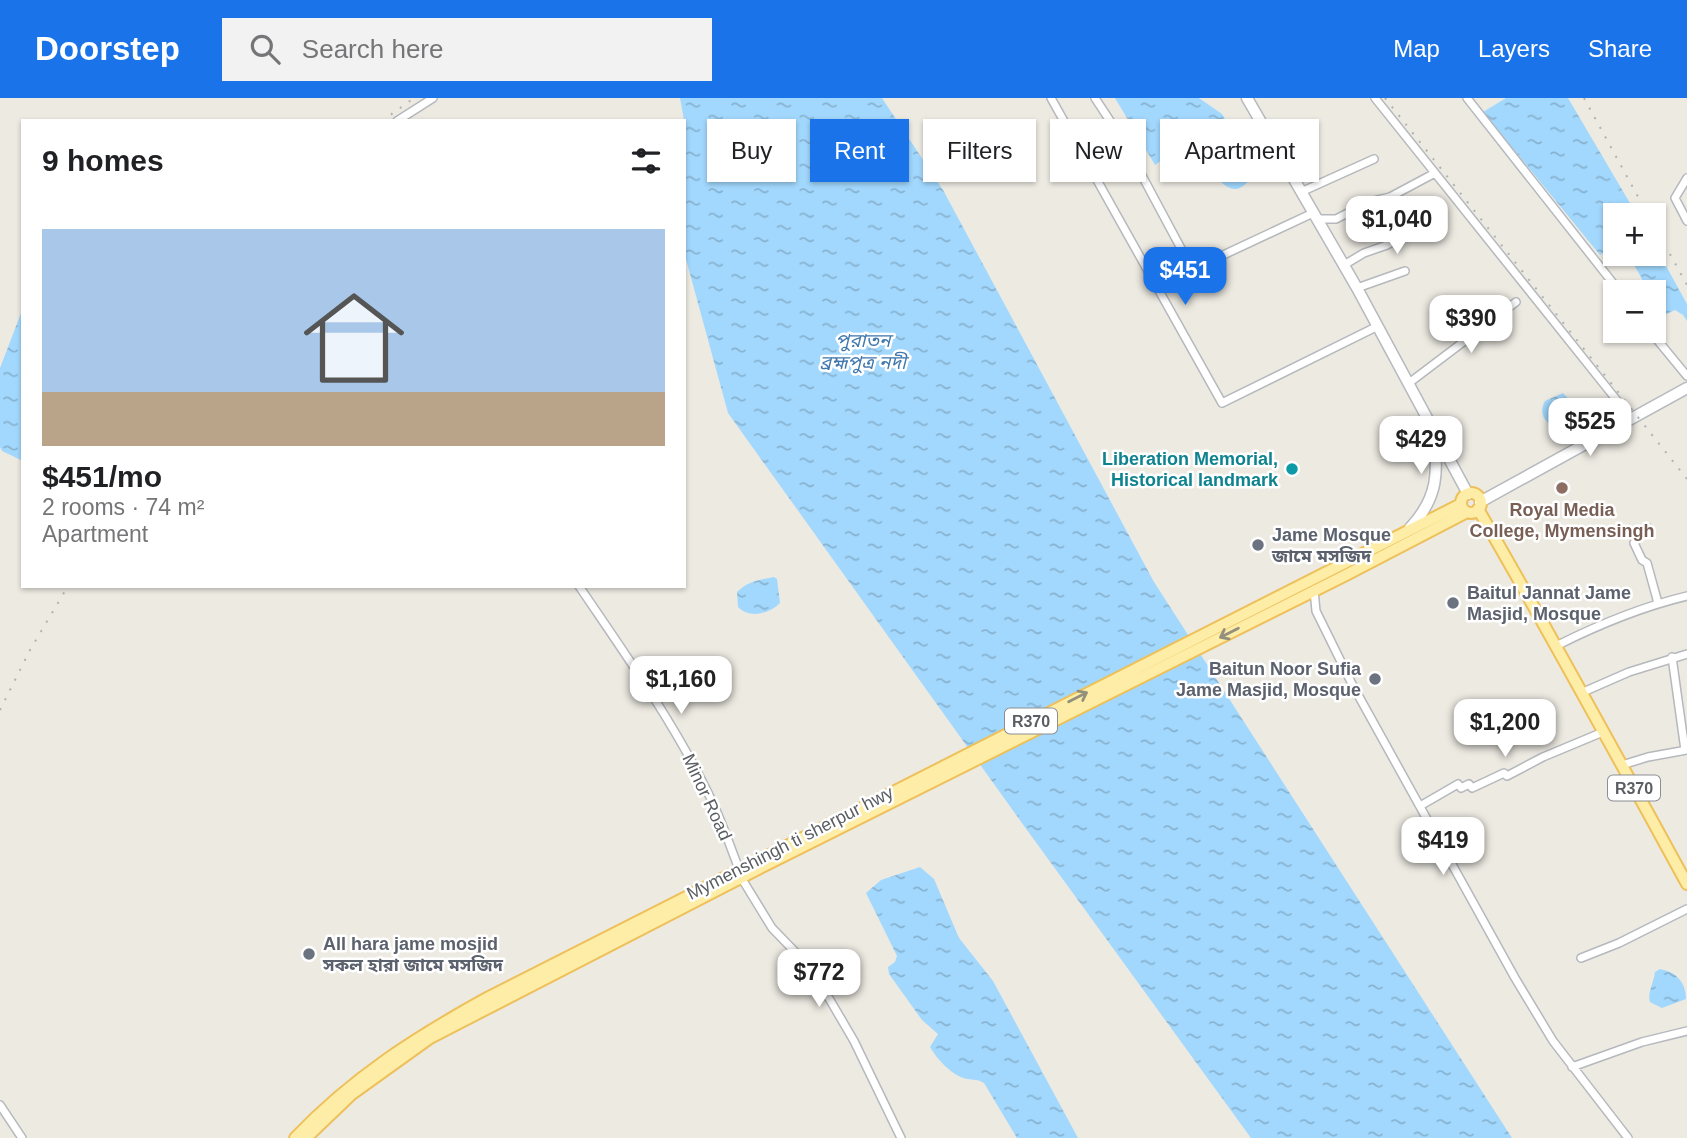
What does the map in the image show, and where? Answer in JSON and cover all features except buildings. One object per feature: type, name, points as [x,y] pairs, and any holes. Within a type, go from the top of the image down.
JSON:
[{"type":"main road","points":[[1247,98],[1431,421],[1468,494],[1463,498],[1472,508]]},
{"type":"main road","points":[[1311,588],[1472,508],[1631,418],[1685,393]]},
{"type":"main road","points":[[1408,531],[1425,510],[1435,484],[1436,459],[1431,421]]},
{"type":"main road","points":[[1311,588],[1408,531],[1472,508]]},
{"type":"main road","name":"R370","points":[[1472,508],[1558,645],[1581,693],[1687,884]]},
{"type":"main road","name":"R370","points":[[1472,508],[1570,680],[1581,693]]},
{"type":"main road","name":"Mymenshingh ti sherpur hwy","points":[[306,1138],[352,1094],[430,1038],[757,865],[1311,588]]},
{"type":"main road","name":"Mymenshingh ti sherpur hwy","points":[[295,1138],[366,1072],[433,1028],[489,997],[740,874]]},
{"type":"street","points":[[400,119],[433,98]]},
{"type":"street","points":[[1051,98],[1222,403],[1378,326]]},
{"type":"street","points":[[1095,98],[1124,142],[1192,269]]},
{"type":"street","points":[[1376,98],[1631,418]]},
{"type":"street","points":[[1467,98],[1611,280]]},
{"type":"street","points":[[1301,192],[1374,159]]},
{"type":"street","points":[[1157,286],[1315,216],[1336,219],[1349,214],[1369,202],[1390,197],[1435,173]]},
{"type":"street","points":[[1687,178],[1675,198],[1687,221]]},
{"type":"street","points":[[1344,265],[1364,253],[1388,245],[1433,218]]},
{"type":"street","points":[[1357,288],[1405,271]]},
{"type":"street","points":[[1409,383],[1516,302]]},
{"type":"street","points":[[1660,343],[1687,376]]},
{"type":"street","points":[[1647,527],[1634,543],[1642,560],[1647,563],[1658,603]]},
{"type":"street","name":"Minor Road","points":[[580,588],[641,678],[696,768],[711,798],[740,874],[772,928],[802,959],[830,1000],[854,1041],[901,1138]]},
{"type":"street","points":[[1311,588],[1316,611],[1340,659],[1514,978],[1572,1067],[1628,1138]]},
{"type":"street","points":[[1558,645],[1599,625],[1658,603],[1687,596]]},
{"type":"street","points":[[1581,693],[1629,672],[1687,654]]},
{"type":"street","points":[[1622,765],[1686,750],[1672,657]]},
{"type":"street","points":[[1420,806],[1458,784],[1461,788],[1469,784],[1472,788],[1504,772],[1507,776],[1543,757],[1603,732]]},
{"type":"street","points":[[1581,958],[1687,909]]},
{"type":"street","points":[[1572,1067],[1642,1042],[1687,1031]]},
{"type":"street","points":[[0,1105],[22,1138]]},
{"type":"water","name":"পুরাতন ব্রহ্মপুত্র নদী","points":[[680,98],[882,98],[896,119],[810,119],[810,182],[909,182],[909,139],[923,160],[923,182],[938,182],[943,190],[1154,582],[1512,1138],[1251,1138],[728,413],[686,259],[686,119],[684,119]]},
{"type":"water","points":[[1115,98],[1199,98],[1225,119],[1160,119],[1160,161],[1155,165],[1146,150],[1146,119],[1128,119]]},
{"type":"water","points":[[1506,98],[1568,98],[1630,203],[1603,203],[1603,253],[1600,255],[1483,112]]},
{"type":"water","points":[[1221,182],[1247,182],[1235,189]]},
{"type":"water","points":[[1635,266],[1666,266],[1687,304],[1687,321],[1675,310],[1666,314],[1666,280],[1642,280]]},
{"type":"water","points":[[21,313],[21,460],[2,451],[0,447],[0,368]]},
{"type":"water","points":[[1563,393],[1574,405],[1576,417],[1556,429],[1549,424],[1542,410],[1545,401]]},
{"type":"water","points":[[774,577],[777,579],[780,603],[776,607],[754,614],[738,607],[737,592],[741,588]]},
{"type":"water","points":[[920,867],[934,879],[959,938],[993,981],[1078,1138],[1017,1138],[984,1083],[951,1071],[930,1047],[938,1034],[922,1020],[889,974],[888,967],[895,962],[897,956],[866,893],[881,880]]},
{"type":"water","points":[[1660,969],[1679,979],[1686,999],[1662,1008],[1650,1002],[1649,995],[1655,972]]},
{"type":"railway","points":[[385,119],[414,98]]},
{"type":"railway","points":[[1385,98],[1687,479]]},
{"type":"railway","points":[[1584,98],[1641,203]]},
{"type":"railway","points":[[1666,247],[1687,285]]},
{"type":"railway","points":[[0,710],[30,650],[67,588]]},
{"type":"place","name":"Liberation Memorial, Historical landmark","points":[[1292,469]]},
{"type":"place","name":"Royal Media College, Mymensingh","points":[[1562,488]]},
{"type":"place","name":"Jame Mosque জামে মসজিদ","points":[[1258,545]]},
{"type":"place","name":"Baitul Jannat Jame Masjid, Mosque","points":[[1453,603]]},
{"type":"place","name":"Baitun Noor Sufia Jame Masjid, Mosque","points":[[1375,679]]},
{"type":"place","name":"All hara jame mosjid সকল হারা জামে মসজিদ","points":[[309,954]]}]
